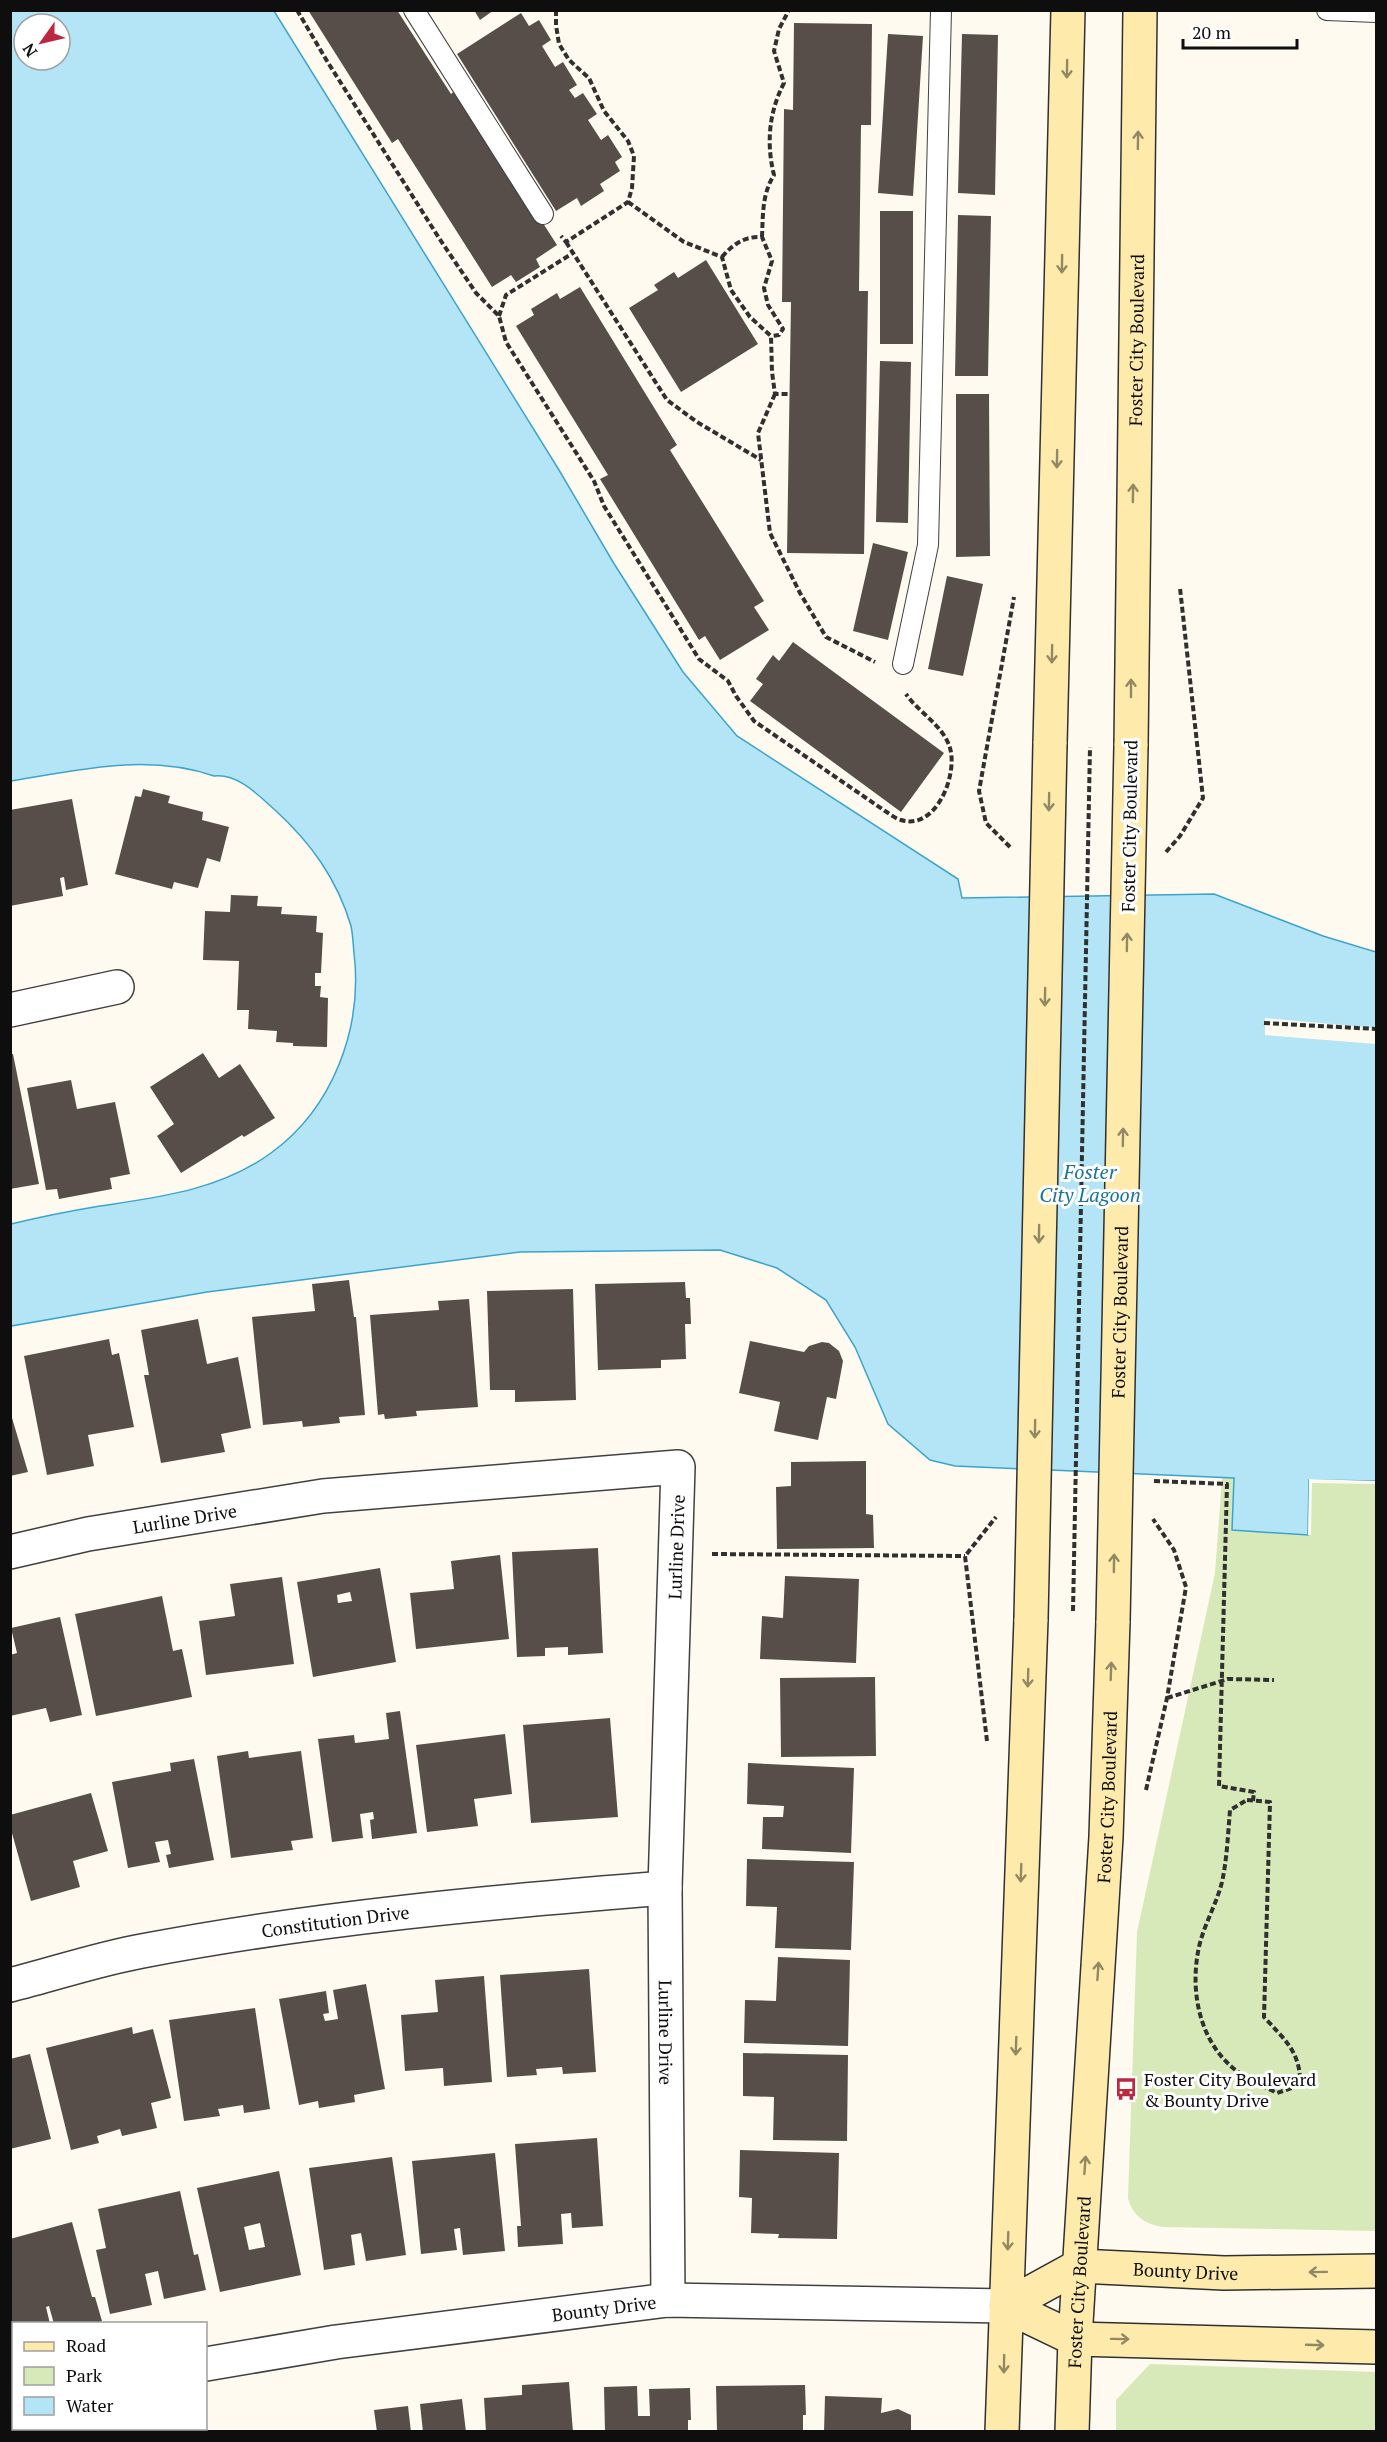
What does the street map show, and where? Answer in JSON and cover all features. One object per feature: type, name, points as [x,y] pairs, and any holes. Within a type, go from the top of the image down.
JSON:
[{"type":"main road","points":[[1002,2432],[1031,1619],[1068,10]]},
{"type":"main road","name":"Foster City Boulevard","points":[[1072,2432],[1079,2266],[1106,1838],[1113,1621],[1131,746],[1140,10]]},
{"type":"main road","name":"Bounty Drive","points":[[1006,2306],[1079,2266],[1224,2273],[1377,2271]]},
{"type":"main road","name":"Bounty Drive","points":[[1006,2306],[1075,2338],[1377,2347]]},
{"type":"street","points":[[10,1010],[117,987]]},
{"type":"street","name":"Lurline Drive","points":[[10,1552],[88,1534],[323,1496],[678,1467],[665,1888],[668,2300]]},
{"type":"street","name":"Constitution Drive","points":[[10,1985],[140,1951],[297,1924],[508,1900],[665,1888]]},
{"type":"street","name":"Bounty Drive","points":[[207,2364],[336,2342],[668,2300],[1006,2306]]},
{"type":"lane","points":[[414,10],[543,214]]},
{"type":"lane","points":[[893,665],[928,545],[941,10]]},
{"type":"lane","points":[[1327,10],[1377,12]]},
{"type":"path","points":[[297,10],[439,238],[476,293],[499,316],[506,342],[594,481],[604,506],[699,659],[729,681],[736,696],[754,721],[885,811],[902,821],[921,820],[937,807],[949,783],[953,766],[950,748],[942,733],[908,697],[903,688]]},
{"type":"path","points":[[556,10],[559,44],[569,60],[590,78],[604,111],[628,141],[634,156],[633,181],[628,202],[566,242]]},
{"type":"path","points":[[771,336],[779,335],[783,329],[768,305],[764,288],[772,261],[762,237],[763,207],[767,186],[774,175],[768,147],[773,109],[784,83],[774,51],[779,29],[789,10]]},
{"type":"path","points":[[628,202],[684,242],[722,257]]},
{"type":"path","points":[[543,214],[566,242],[667,400],[697,422],[761,460]]},
{"type":"path","points":[[722,257],[729,248],[749,237],[762,237]]},
{"type":"path","points":[[499,316],[506,295],[573,253]]},
{"type":"path","points":[[722,257],[731,290],[750,317],[771,336],[775,394],[758,433],[770,533],[800,594],[826,637],[853,653],[893,665]]},
{"type":"path","points":[[775,394],[790,394]]},
{"type":"path","points":[[1073,1611],[1090,747]]},
{"type":"path","points":[[1264,1023],[1377,1029]]},
{"type":"path","points":[[1154,1481],[1227,1484],[1220,1786],[1254,1792],[1253,1801]]},
{"type":"path","points":[[712,1554],[964,1556]]},
{"type":"path","points":[[1167,1698],[1222,1680],[1274,1680]]},
{"type":"path","points":[[1247,1800],[1253,1801],[1270,1802],[1264,2017],[1289,2044],[1299,2062],[1300,2077],[1292,2088],[1277,2093],[1239,2073],[1216,2050],[1203,2028],[1198,2008],[1196,1979],[1198,1950],[1222,1882],[1230,1810],[1247,1800]]},
{"type":"green space","points":[[1225,1438],[1376,1442],[1376,2231],[1162,2227],[1140,2218],[1132,2209],[1128,2198],[1137,1932],[1215,1573]]},
{"type":"green space","points":[[1150,2364],[1376,2372],[1376,2431],[1116,2431],[1116,2400]]},
{"type":"water","name":"Foster City Lagoon","points":[[11,11],[274,11],[683,672],[737,736],[958,879],[962,898],[1214,894],[1323,936],[1376,952],[1376,1481],[1309,1480],[1308,1535],[1232,1530],[1234,1478],[955,1466],[930,1460],[888,1424],[855,1347],[826,1300],[777,1268],[720,1250],[520,1252],[207,1292],[11,1326],[11,1224],[189,1190],[231,1176],[251,1166],[293,1135],[327,1090],[339,1064],[354,1010],[356,981],[351,926],[338,893],[321,863],[300,835],[255,792],[231,778],[189,769],[138,765],[87,769],[11,781]]},
{"type":"pier","points":[[1265,1018],[1376,1028],[1376,1044],[1265,1035]]},
{"type":"pier","points":[[1309,1479],[1376,1481],[1376,1484],[1312,1483],[1311,1535],[1308,1535]]},
{"type":"building","points":[[308,10],[397,10],[451,94],[457,89],[557,245],[536,259],[540,267],[516,282],[511,275],[492,287],[398,139],[392,143]]},
{"type":"building","points":[[474,10],[494,10],[480,20]]},
{"type":"building","points":[[521,13],[529,26],[539,20],[551,40],[542,46],[555,67],[563,62],[577,85],[569,90],[575,98],[583,93],[597,114],[588,120],[601,140],[608,135],[622,157],[615,162],[620,171],[600,184],[604,191],[581,206],[577,198],[556,211],[457,54]]},
{"type":"building","points":[[794,23],[872,24],[871,125],[861,125],[859,291],[868,291],[864,554],[787,553],[791,302],[782,302],[784,109],[793,110]]},
{"type":"building","points":[[888,34],[923,36],[913,196],[878,193]]},
{"type":"building","points":[[962,34],[998,35],[995,195],[958,193]]},
{"type":"building","points":[[880,211],[913,211],[913,344],[880,344]]},
{"type":"building","points":[[958,215],[991,216],[988,376],[955,376]]},
{"type":"building","points":[[706,260],[758,344],[681,392],[629,308],[658,290],[654,285],[674,272],[678,278]]},
{"type":"building","points":[[580,287],[677,445],[670,450],[764,601],[754,607],[769,630],[720,660],[705,636],[699,640],[600,479],[608,475],[516,326],[534,315],[531,309],[557,293],[560,299]]},
{"type":"building","points":[[880,361],[911,362],[908,523],[876,522]]},
{"type":"building","points":[[956,394],[989,394],[990,556],[956,557]]},
{"type":"building","points":[[873,543],[908,552],[888,640],[853,631]]},
{"type":"building","points":[[947,576],[983,584],[963,676],[928,669]]},
{"type":"building","points":[[793,642],[944,753],[901,812],[750,701],[763,684],[756,679],[773,655],[779,661]]},
{"type":"building","points":[[143,789],[170,796],[168,803],[203,812],[202,820],[229,827],[220,862],[207,858],[198,888],[174,882],[172,889],[115,874],[135,796],[141,797]]},
{"type":"building","points":[[72,799],[88,885],[66,890],[64,877],[60,878],[63,896],[10,906],[10,810]]},
{"type":"building","points":[[231,895],[258,896],[257,906],[282,907],[281,914],[317,916],[316,932],[323,933],[321,973],[315,973],[315,986],[321,986],[320,997],[328,998],[327,1047],[293,1046],[293,1043],[276,1042],[277,1031],[248,1029],[249,1010],[237,1010],[239,961],[203,960],[205,911],[230,912]]},
{"type":"building","points":[[203,1053],[219,1078],[240,1064],[275,1118],[244,1137],[242,1135],[181,1173],[157,1136],[174,1124],[150,1087]]},
{"type":"building","points":[[10,1054],[13,1054],[39,1184],[10,1189]]},
{"type":"building","points":[[71,1080],[77,1109],[115,1102],[130,1174],[110,1178],[112,1189],[59,1199],[57,1189],[46,1190],[27,1088]]},
{"type":"building","points":[[349,1280],[354,1317],[356,1317],[365,1415],[339,1417],[340,1423],[303,1427],[302,1421],[263,1425],[252,1317],[315,1311],[312,1284]]},
{"type":"building","points":[[685,1282],[686,1298],[690,1298],[691,1324],[685,1324],[686,1359],[661,1360],[661,1368],[598,1370],[595,1284]]},
{"type":"building","points":[[573,1289],[576,1400],[515,1402],[515,1390],[490,1390],[487,1291]]},
{"type":"building","points":[[469,1299],[478,1407],[416,1411],[417,1416],[385,1419],[384,1414],[378,1415],[370,1315],[439,1310],[438,1301]]},
{"type":"building","points":[[198,1319],[207,1364],[238,1357],[251,1428],[221,1434],[225,1452],[161,1463],[144,1375],[149,1375],[141,1330]]},
{"type":"building","points":[[109,1339],[112,1355],[119,1353],[134,1427],[88,1435],[94,1466],[47,1475],[24,1356]]},
{"type":"building","points":[[750,1341],[804,1352],[809,1346],[822,1342],[829,1343],[839,1351],[843,1361],[836,1399],[827,1397],[818,1440],[774,1431],[780,1402],[739,1393]]},
{"type":"building","points":[[10,1411],[28,1472],[10,1476]]},
{"type":"building","points":[[866,1461],[866,1514],[873,1515],[874,1548],[777,1549],[776,1487],[791,1486],[791,1462]]},
{"type":"building","points":[[598,1548],[603,1653],[568,1655],[568,1647],[545,1648],[545,1656],[517,1657],[512,1552]]},
{"type":"building","points":[[500,1555],[509,1639],[416,1649],[410,1593],[454,1589],[451,1561]]},
{"type":"building","points":[[380,1568],[396,1662],[313,1677],[297,1582]],"holes":[[[350,1592],[352,1601],[338,1603],[337,1595]]]},
{"type":"building","points":[[785,1576],[859,1579],[856,1663],[760,1659],[762,1616],[783,1618]]},
{"type":"building","points":[[282,1577],[294,1664],[206,1675],[199,1621],[235,1616],[230,1584]]},
{"type":"building","points":[[162,1596],[173,1651],[182,1649],[192,1697],[96,1716],[75,1614]]},
{"type":"building","points":[[60,1617],[82,1715],[50,1722],[46,1708],[10,1716],[10,1655],[17,1653],[11,1628]]},
{"type":"building","points":[[875,1677],[876,1756],[781,1757],[780,1678]]},
{"type":"building","points":[[400,1711],[417,1833],[372,1839],[370,1820],[374,1819],[373,1812],[360,1814],[363,1838],[332,1842],[318,1739],[354,1735],[355,1743],[389,1739],[386,1713]]},
{"type":"building","points":[[610,1718],[618,1817],[531,1823],[523,1725]]},
{"type":"building","points":[[505,1734],[512,1794],[474,1799],[478,1826],[427,1832],[416,1745]]},
{"type":"building","points":[[248,1751],[249,1758],[301,1751],[313,1838],[291,1841],[293,1850],[231,1858],[217,1756]]},
{"type":"building","points":[[194,1759],[214,1860],[169,1868],[166,1855],[171,1854],[168,1840],[155,1842],[160,1862],[128,1868],[112,1782],[171,1771],[170,1763]]},
{"type":"building","points":[[748,1763],[854,1768],[851,1853],[762,1849],[763,1817],[783,1817],[784,1806],[747,1804]]},
{"type":"building","points":[[91,1793],[108,1851],[73,1861],[80,1887],[31,1901],[10,1826],[10,1815]]},
{"type":"building","points":[[747,1859],[854,1862],[851,1950],[775,1948],[777,1907],[746,1906]]},
{"type":"building","points":[[778,1957],[850,1960],[848,2046],[744,2043],[745,2000],[776,2001]]},
{"type":"building","points":[[589,1969],[596,2072],[563,2074],[562,2067],[536,2069],[537,2075],[507,2077],[500,1975]]},
{"type":"building","points":[[484,1976],[492,2082],[444,2086],[443,2068],[405,2071],[401,2015],[438,2012],[435,1980]]},
{"type":"building","points":[[366,1984],[385,2089],[354,2095],[355,2102],[319,2108],[318,2101],[299,2105],[279,1999],[326,1991],[329,2013],[323,2014],[325,2021],[338,2019],[333,1990]]},
{"type":"building","points":[[255,2008],[270,2109],[244,2113],[243,2105],[218,2109],[220,2116],[184,2121],[169,2020]]},
{"type":"building","points":[[132,2027],[133,2034],[153,2029],[171,2098],[151,2103],[157,2128],[122,2136],[120,2129],[97,2136],[99,2143],[71,2150],[46,2048]]},
{"type":"building","points":[[743,2053],[848,2055],[847,2141],[773,2140],[774,2097],[743,2096]]},
{"type":"building","points":[[30,2054],[51,2139],[10,2149],[10,2059]]},
{"type":"building","points":[[597,2138],[603,2226],[572,2228],[571,2213],[561,2214],[563,2244],[518,2247],[517,2226],[521,2226],[515,2144]]},
{"type":"building","points":[[740,2150],[839,2153],[837,2239],[778,2238],[779,2234],[751,2233],[752,2198],[739,2197]]},
{"type":"building","points":[[495,2153],[505,2251],[463,2255],[460,2228],[454,2229],[457,2250],[421,2254],[412,2161]]},
{"type":"building","points":[[392,2157],[406,2255],[366,2261],[361,2233],[351,2235],[355,2265],[324,2270],[309,2168]]},
{"type":"building","points":[[279,2171],[301,2275],[220,2292],[197,2188]],"holes":[[[260,2223],[265,2247],[249,2250],[244,2227]]]},
{"type":"building","points":[[180,2191],[194,2255],[198,2254],[206,2290],[164,2299],[158,2271],[145,2274],[152,2305],[110,2314],[96,2250],[106,2248],[98,2209]]},
{"type":"building","points":[[72,2222],[92,2297],[95,2297],[102,2321],[53,2322],[49,2306],[46,2307],[50,2322],[12,2322],[12,2324],[10,2239]]},
{"type":"building","points":[[569,2382],[573,2432],[486,2432],[484,2398],[522,2395],[522,2385]]},
{"type":"building","points":[[805,2385],[806,2415],[803,2415],[803,2432],[717,2432],[716,2386]]},
{"type":"building","points":[[637,2386],[638,2416],[650,2416],[649,2389],[690,2388],[691,2420],[688,2420],[688,2432],[605,2432],[604,2387]]},
{"type":"building","points":[[825,2396],[882,2398],[881,2413],[898,2409],[911,2415],[911,2432],[824,2432]]},
{"type":"building","points":[[462,2399],[466,2432],[423,2432],[420,2404]]},
{"type":"building","points":[[408,2406],[411,2432],[377,2432],[374,2410]]},
{"type":"place","name":"Foster City Boulevard & Bounty Drive","points":[[1126,2089]]}]
